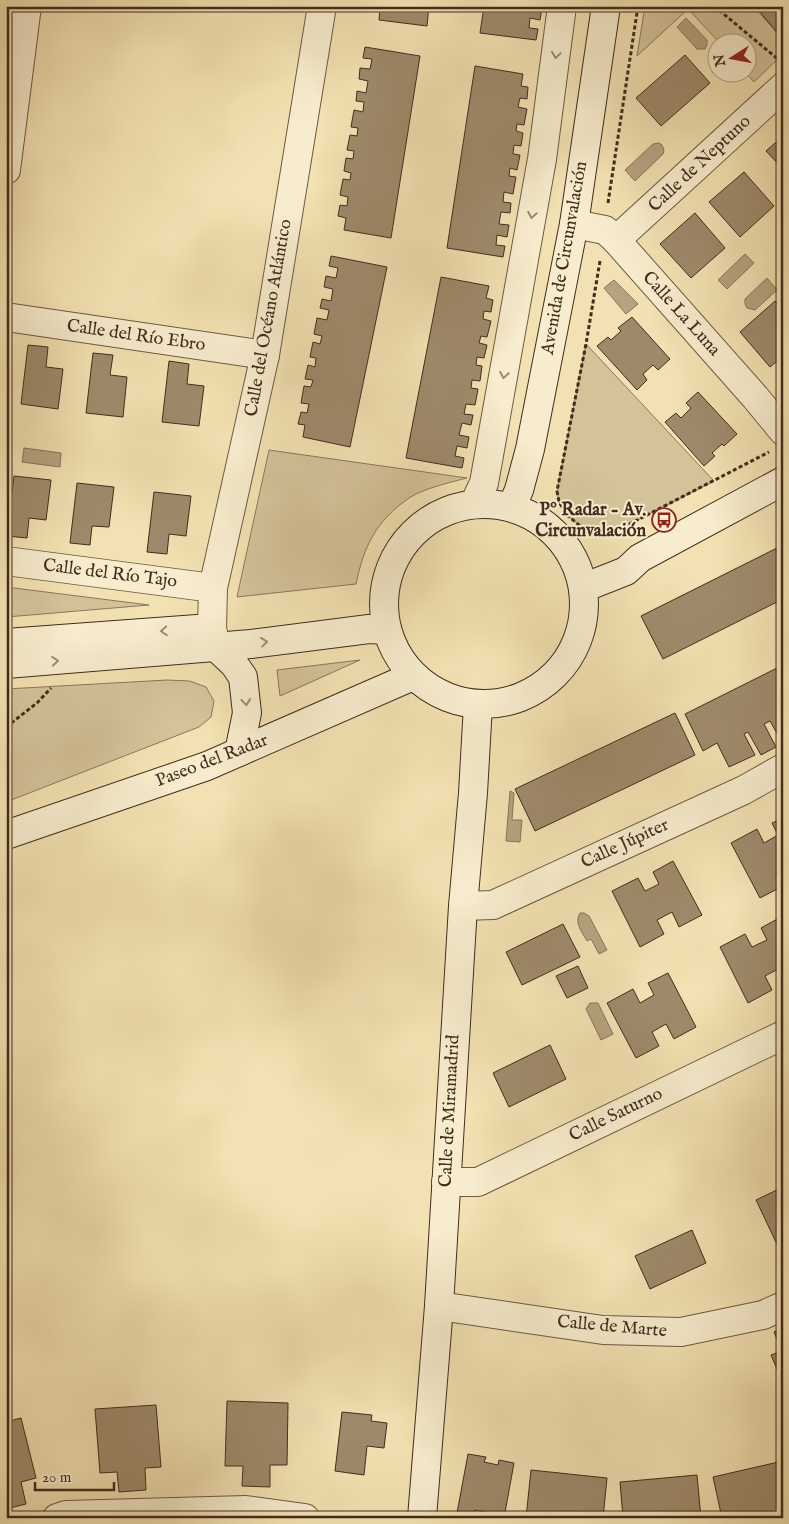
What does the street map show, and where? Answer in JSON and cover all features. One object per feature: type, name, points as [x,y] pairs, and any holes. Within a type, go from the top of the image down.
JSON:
[{"type":"street","points":[[6,170],[27,6]]},
{"type":"street","name":"Calle del Océano Atlántico","points":[[214,637],[213,588],[265,355],[322,6]]},
{"type":"street","points":[[474,504],[484,483],[542,159],[562,6]]},
{"type":"street","name":"Avenida de Circunvalación","points":[[512,506],[519,490],[530,449],[574,224],[606,6]]},
{"type":"street","name":"Calle de Neptuno","points":[[610,235],[783,87]]},
{"type":"street","points":[[574,224],[610,235]]},
{"type":"street","name":"Calle La Luna","points":[[610,235],[779,430]]},
{"type":"street","name":"Calle del Río Ebro","points":[[6,317],[265,355]]},
{"type":"street","points":[[583,588],[626,571],[640,558],[783,481]]},
{"type":"street","points":[[474,504],[512,506],[535,518],[559,537],[575,562],[583,588],[583,619],[574,648],[556,674],[532,693],[503,703],[478,705],[445,697],[421,683],[398,657],[386,619],[387,577],[400,550],[410,538],[420,527],[445,511],[474,504]]},
{"type":"street","points":[[575,562],[640,558]]},
{"type":"street","name":"Calle del Río Tajo","points":[[6,561],[213,588]]},
{"type":"street","points":[[6,664],[55,661],[214,637],[337,615],[386,619]]},
{"type":"street","points":[[6,643],[214,637]]},
{"type":"street","points":[[214,637],[244,677],[247,713],[239,752]]},
{"type":"street","name":"Paseo del Radar","points":[[6,835],[198,769],[413,676]]},
{"type":"street","name":"Calle de Miramadrid","points":[[422,1518],[439,1306],[462,906],[473,793],[478,705]]},
{"type":"street","name":"Calle Júpiter","points":[[462,906],[493,905],[744,790],[783,768]]},
{"type":"street","name":"Calle Saturno","points":[[446,1182],[478,1182],[783,1035]]},
{"type":"street","name":"Calle de Marte","points":[[439,1306],[603,1330],[681,1332],[763,1315],[783,1306]]},
{"type":"street","points":[[58,1518],[66,1515],[246,1510],[305,1518]]},
{"type":"path","points":[[638,6],[610,235],[557,491],[559,502],[567,515],[585,530],[598,536],[618,530],[779,430]]},
{"type":"path","points":[[714,6],[783,63]]},
{"type":"path","points":[[6,727],[36,703],[53,686],[55,661]]},
{"type":"path","points":[[6,1098],[10,1116],[6,1118]]},
{"type":"shaded area","points":[[645,6],[753,6],[783,39],[783,54],[756,80],[756,32],[710,32],[688,9],[637,56]]},
{"type":"shaded area","points":[[686,18],[706,39],[705,49],[697,49],[677,27]]},
{"type":"shaded area","points":[[659,143],[664,150],[663,154],[635,181],[625,170],[653,144]]},
{"type":"shaded area","points":[[745,254],[754,263],[727,289],[718,280]]},
{"type":"shaded area","points":[[767,278],[777,290],[755,310],[747,308],[745,299]]},
{"type":"shaded area","points":[[614,280],[638,304],[626,314],[604,288]]},
{"type":"shaded area","points":[[586,344],[714,481],[618,530],[598,536],[585,530],[567,515],[559,502],[557,491]]},
{"type":"shaded area","points":[[24,448],[61,453],[60,467],[22,462]]},
{"type":"shaded area","points":[[269,450],[467,478],[421,492],[409,498],[388,516],[373,535],[363,558],[356,584],[237,597]]},
{"type":"shaded area","points":[[6,587],[149,605],[6,617]]},
{"type":"shaded area","points":[[360,660],[280,696],[277,670]]},
{"type":"shaded area","points":[[167,680],[190,681],[206,687],[214,701],[211,717],[199,727],[6,802],[6,689]]},
{"type":"shaded area","points":[[510,791],[514,793],[512,820],[522,820],[520,842],[506,841]]},
{"type":"shaded area","points":[[580,913],[589,916],[607,950],[599,954],[591,939],[587,941],[578,924]]},
{"type":"shaded area","points":[[590,1003],[598,1003],[613,1034],[601,1040],[586,1009]]},
{"type":"building","points":[[373,6],[429,6],[427,26],[379,20],[380,8]]},
{"type":"building","points":[[484,6],[532,6],[542,8],[540,20],[530,18],[529,28],[538,29],[536,40],[480,33]]},
{"type":"building","points":[[755,6],[783,6],[783,32],[779,35]]},
{"type":"building","points":[[365,47],[420,56],[391,238],[344,230],[346,218],[338,216],[340,205],[347,206],[348,197],[340,195],[343,179],[350,180],[351,173],[344,171],[346,158],[353,159],[354,151],[347,150],[350,135],[357,136],[358,128],[351,127],[354,110],[363,112],[364,102],[356,101],[357,91],[366,93],[368,81],[359,79],[360,68],[370,69],[372,59],[363,58]]},
{"type":"building","points":[[685,55],[706,79],[706,82],[710,83],[661,126],[636,98]]},
{"type":"building","points":[[475,66],[523,74],[521,86],[528,87],[527,99],[520,98],[518,107],[527,109],[524,125],[517,124],[516,131],[523,133],[521,146],[514,145],[513,154],[520,155],[517,170],[510,168],[509,176],[516,177],[513,194],[504,192],[503,202],[511,203],[510,213],[501,212],[499,224],[509,225],[507,237],[497,235],[496,245],[505,246],[503,257],[447,248]]},
{"type":"building","points":[[783,136],[783,169],[766,151]]},
{"type":"building","points":[[744,172],[774,206],[740,237],[709,202]]},
{"type":"building","points":[[695,213],[725,248],[691,278],[660,244]]},
{"type":"building","points":[[331,256],[387,267],[350,447],[303,437],[305,425],[298,424],[301,412],[307,413],[309,404],[301,403],[304,386],[311,387],[313,380],[305,379],[308,365],[315,367],[316,358],[310,357],[313,342],[320,344],[322,336],[314,334],[317,318],[327,320],[329,310],[320,308],[322,299],[331,301],[333,289],[324,287],[326,276],[336,278],[338,268],[329,266]]},
{"type":"building","points":[[441,277],[489,286],[486,298],[493,300],[491,312],[484,311],[483,319],[491,321],[487,337],[481,336],[479,343],[487,345],[484,358],[477,357],[476,365],[482,366],[480,381],[472,380],[471,388],[478,389],[475,405],[466,404],[464,414],[473,415],[471,425],[462,423],[459,435],[469,437],[467,448],[457,446],[455,456],[464,458],[462,468],[406,458]]},
{"type":"building","points":[[775,301],[783,311],[783,356],[770,367],[740,332]]},
{"type":"building","points":[[632,317],[670,359],[658,370],[653,365],[643,374],[647,380],[637,390],[597,346],[608,337],[611,340],[621,331],[618,328]]},
{"type":"building","points":[[28,345],[48,347],[46,367],[63,369],[58,409],[21,404]]},
{"type":"building","points":[[93,353],[113,355],[110,375],[127,377],[123,417],[86,413]]},
{"type":"building","points":[[169,361],[189,364],[187,384],[204,386],[199,426],[162,422]]},
{"type":"building","points":[[698,392],[737,434],[724,446],[722,444],[712,453],[715,456],[704,466],[665,422],[676,413],[681,418],[691,408],[686,403]]},
{"type":"building","points":[[14,476],[51,480],[46,520],[29,518],[27,538],[7,536]]},
{"type":"building","points":[[77,483],[114,487],[109,527],[92,526],[90,545],[70,543]]},
{"type":"building","points":[[154,492],[191,496],[186,536],[169,534],[167,554],[147,552]]},
{"type":"building","points":[[783,545],[783,599],[663,659],[641,616]]},
{"type":"building","points":[[783,665],[783,744],[770,721],[764,724],[776,747],[761,755],[748,732],[744,734],[755,755],[729,767],[717,743],[703,751],[685,714]]},
{"type":"building","points":[[675,713],[695,755],[535,831],[515,789]]},
{"type":"building","points":[[783,818],[783,868],[776,872],[783,886],[760,898],[731,843],[757,829],[764,843],[778,835],[772,823]]},
{"type":"building","points":[[673,861],[702,915],[679,927],[672,912],[657,920],[664,934],[640,947],[612,891],[638,878],[645,891],[659,884],[653,872]]},
{"type":"building","points":[[781,917],[783,920],[783,975],[780,968],[765,976],[772,990],[748,1003],[720,947],[745,934],[752,947],[767,940],[761,928]]},
{"type":"building","points":[[563,924],[580,957],[522,985],[506,952]]},
{"type":"building","points":[[578,966],[588,988],[567,998],[556,976]]},
{"type":"building","points":[[668,973],[696,1027],[674,1039],[666,1024],[652,1032],[659,1046],[636,1058],[607,1003],[633,989],[640,1003],[654,995],[648,983]]},
{"type":"building","points":[[550,1045],[566,1079],[509,1107],[493,1073]]},
{"type":"building","points":[[783,1187],[783,1257],[756,1200]]},
{"type":"building","points":[[692,1230],[706,1263],[650,1289],[635,1256]]},
{"type":"building","points":[[783,1328],[783,1383],[771,1355],[782,1351],[774,1332]]},
{"type":"building","points":[[227,1401],[288,1403],[287,1465],[270,1465],[270,1487],[242,1486],[243,1466],[225,1466]]},
{"type":"building","points":[[156,1405],[161,1467],[145,1468],[146,1490],[119,1492],[117,1472],[100,1473],[95,1409]]},
{"type":"building","points":[[342,1412],[372,1415],[371,1421],[387,1423],[384,1448],[367,1446],[364,1475],[335,1471]]},
{"type":"building","points":[[21,1418],[36,1478],[21,1482],[26,1504],[6,1509],[6,1422]]},
{"type":"building","points":[[468,1454],[486,1457],[484,1462],[498,1465],[499,1460],[514,1463],[504,1518],[488,1518],[489,1513],[475,1510],[473,1516],[457,1513]]},
{"type":"building","points":[[783,1461],[783,1518],[722,1518],[713,1477]]},
{"type":"building","points":[[531,1470],[607,1478],[603,1518],[526,1518]]},
{"type":"building","points":[[697,1475],[701,1518],[623,1518],[620,1482]]},
{"type":"place","name":"Pº Radar - Av. Circunvalación","points":[[664,520]]}]
